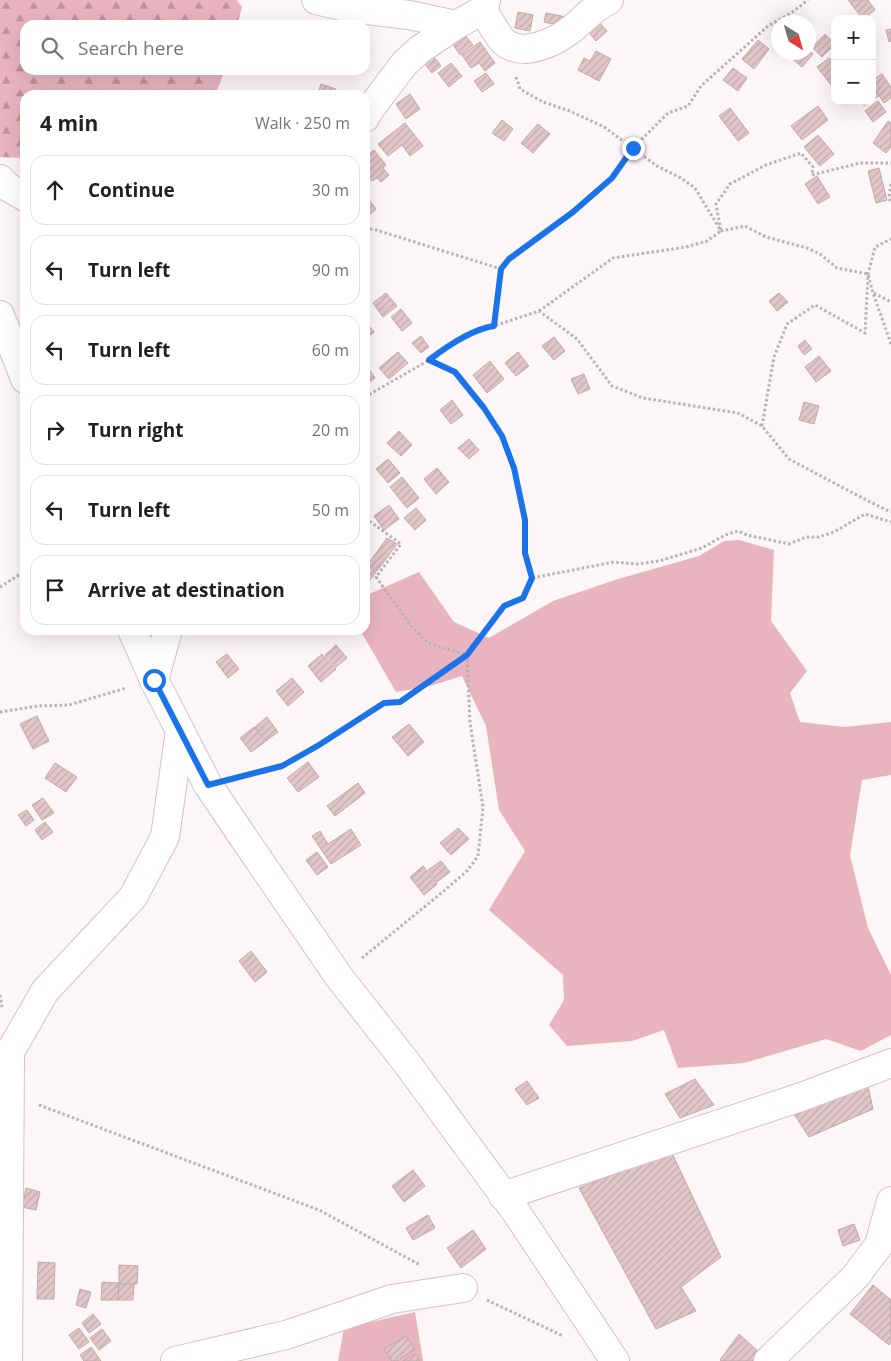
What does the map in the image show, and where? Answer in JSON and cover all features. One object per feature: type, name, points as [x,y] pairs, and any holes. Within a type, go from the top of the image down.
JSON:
[{"type":"street","points":[[316,0],[350,8],[409,15],[456,25]]},
{"type":"street","points":[[370,109],[404,64],[419,50],[484,5],[504,43],[521,49],[540,47],[557,39],[603,2],[609,0]]},
{"type":"street","points":[[0,179],[20,194]]},
{"type":"street","points":[[0,315],[20,366]]},
{"type":"street","points":[[134,635],[154,680],[208,785],[339,977],[406,1062],[516,1212],[615,1361]]},
{"type":"street","points":[[154,680],[167,635]]},
{"type":"street","points":[[8,1361],[10,1052],[45,992],[133,897],[165,837],[180,730]]},
{"type":"street","points":[[504,1196],[804,1096],[891,1063]]},
{"type":"street","points":[[768,1361],[855,1277],[879,1245],[891,1201]]},
{"type":"street","points":[[175,1361],[286,1335],[392,1299],[463,1288]]},
{"type":"path","points":[[494,326],[501,269],[509,259],[573,212],[612,178],[633,148],[668,113],[688,106],[701,86],[768,26],[792,13],[808,0]]},
{"type":"path","points":[[504,43],[520,89],[543,102],[570,111],[604,127],[657,166],[682,178],[695,188],[721,231]]},
{"type":"path","points":[[721,231],[716,204],[730,184],[766,165],[801,153],[812,167],[812,175],[860,164],[891,163]]},
{"type":"path","points":[[891,184],[889,197],[891,203]]},
{"type":"path","points":[[370,394],[429,360],[442,350],[483,328],[539,311],[613,258],[707,241],[721,231],[745,226],[766,237],[807,248],[820,254],[837,268],[868,274]]},
{"type":"path","points":[[370,229],[501,269]]},
{"type":"path","points":[[762,426],[774,357],[787,324],[814,306],[865,333],[868,274],[874,247],[891,239]]},
{"type":"path","points":[[868,274],[891,344]]},
{"type":"path","points":[[873,293],[891,302]]},
{"type":"path","points":[[539,311],[577,339],[612,386],[643,398],[738,413],[762,426],[789,459],[891,512]]},
{"type":"path","points":[[208,785],[282,766],[319,745],[384,703],[400,702],[467,655],[504,606],[523,598],[532,578],[525,553],[525,520],[514,468],[502,436],[484,408],[455,372],[429,360]]},
{"type":"path","points":[[532,578],[614,562],[637,564],[659,561],[702,548],[725,535],[738,531],[747,535],[789,544],[806,537],[819,538],[834,532],[865,514],[891,522]]},
{"type":"path","points":[[370,522],[401,544],[376,577],[412,627],[428,643],[467,655]]},
{"type":"path","points":[[0,587],[20,575]]},
{"type":"path","points":[[339,977],[439,896],[467,871],[478,856],[483,807],[470,723],[467,655]]},
{"type":"path","points":[[0,712],[38,706],[69,705],[154,680]]},
{"type":"path","points":[[10,1094],[319,1210],[420,1265]]},
{"type":"path","points":[[463,1288],[570,1340]]},
{"type":"green space","points":[[0,0],[237,0],[242,7],[238,20],[20,20],[20,75],[223,75],[217,90],[20,90],[20,158],[0,157]]},
{"type":"green space","points":[[739,540],[774,550],[771,621],[807,671],[790,693],[800,722],[844,727],[891,722],[891,775],[862,780],[850,855],[868,928],[891,975],[891,1035],[861,1051],[826,1039],[744,1063],[678,1068],[664,1030],[632,1041],[567,1046],[549,1025],[564,1000],[563,975],[489,910],[525,851],[499,810],[486,726],[462,676],[427,687],[396,692],[363,635],[370,635],[370,594],[419,572],[454,622],[489,638],[553,601],[618,579],[699,556],[724,541]]},
{"type":"green space","points":[[415,1312],[423,1361],[338,1361],[344,1328]]},
{"type":"building","points":[[848,0],[868,0],[875,10],[868,15],[860,15]]},
{"type":"building","points":[[518,12],[533,15],[530,31],[515,28]]},
{"type":"building","points":[[546,13],[566,17],[563,26],[544,22]]},
{"type":"building","points":[[596,19],[607,31],[596,41],[585,28]]},
{"type":"building","points":[[891,29],[891,41],[889,42],[886,30]]},
{"type":"building","points":[[464,34],[473,45],[460,55],[452,43]]},
{"type":"building","points":[[825,34],[831,40],[831,48],[822,57],[816,51],[816,43]]},
{"type":"building","points":[[758,40],[769,49],[754,69],[742,59]]},
{"type":"building","points":[[480,42],[495,63],[485,71],[479,63],[471,68],[462,55]]},
{"type":"building","points":[[596,51],[611,59],[599,81],[578,70],[584,58],[590,61]]},
{"type":"building","points":[[430,52],[441,66],[432,73],[421,59]]},
{"type":"building","points":[[829,58],[831,60],[831,85],[817,67]]},
{"type":"building","points":[[794,60],[808,60],[802,67]]},
{"type":"building","points":[[451,63],[462,76],[449,87],[438,73]]},
{"type":"building","points":[[733,68],[747,78],[738,91],[723,80]]},
{"type":"building","points":[[486,73],[494,84],[482,92],[474,81]]},
{"type":"building","points":[[882,74],[891,87],[891,98],[884,103],[876,91],[876,78]]},
{"type":"building","points":[[321,84],[336,89],[336,90],[319,90]]},
{"type":"building","points":[[410,94],[420,109],[406,119],[396,104]]},
{"type":"building","points":[[878,101],[886,112],[873,122],[865,111],[873,105],[876,105]]},
{"type":"building","points":[[818,106],[828,120],[802,140],[791,126]]},
{"type":"building","points":[[730,108],[749,133],[738,141],[719,116]]},
{"type":"building","points":[[502,120],[513,129],[504,141],[492,133]]},
{"type":"building","points":[[888,121],[891,123],[891,147],[886,153],[873,143]]},
{"type":"building","points":[[405,123],[423,146],[410,156],[402,145],[388,156],[378,144]]},
{"type":"building","points":[[538,124],[550,134],[533,153],[521,143]]},
{"type":"building","points":[[818,135],[834,154],[820,166],[804,147]]},
{"type":"building","points":[[374,150],[386,165],[383,168],[389,175],[381,182],[377,178],[372,181],[370,179],[370,153]]},
{"type":"building","points":[[879,168],[887,200],[876,203],[868,171]]},
{"type":"building","points":[[817,176],[830,197],[818,204],[805,184]]},
{"type":"building","points":[[370,201],[376,209],[370,214]]},
{"type":"building","points":[[386,293],[397,306],[383,317],[373,303]]},
{"type":"building","points":[[779,293],[788,302],[777,311],[769,301]]},
{"type":"building","points":[[401,309],[412,323],[402,331],[391,317]]},
{"type":"building","points":[[370,327],[374,332],[370,336]]},
{"type":"building","points":[[421,336],[429,347],[421,353],[412,343]]},
{"type":"building","points":[[554,337],[565,351],[554,360],[542,346]]},
{"type":"building","points":[[805,340],[812,349],[804,355],[798,346]]},
{"type":"building","points":[[398,352],[408,363],[389,379],[379,368]]},
{"type":"building","points":[[518,352],[529,366],[516,376],[505,363]]},
{"type":"building","points":[[819,356],[831,371],[816,382],[805,367]]},
{"type":"building","points":[[490,361],[504,379],[487,393],[473,375]]},
{"type":"building","points":[[370,370],[375,378],[370,382]]},
{"type":"building","points":[[584,374],[590,389],[578,394],[571,379]]},
{"type":"building","points":[[452,400],[463,415],[451,424],[440,410]]},
{"type":"building","points":[[804,402],[819,406],[814,424],[799,420]]},
{"type":"building","points":[[399,431],[412,445],[401,456],[387,443]]},
{"type":"building","points":[[469,439],[479,450],[469,459],[458,448]]},
{"type":"building","points":[[388,459],[400,473],[388,483],[376,469]]},
{"type":"building","points":[[437,468],[449,482],[436,494],[424,479]]},
{"type":"building","points":[[402,477],[419,498],[407,508],[390,487]]},
{"type":"building","points":[[389,505],[399,519],[384,530],[374,516]]},
{"type":"building","points":[[416,508],[426,520],[415,530],[404,518]]},
{"type":"building","points":[[387,538],[397,544],[377,571],[370,566],[370,561]]},
{"type":"building","points":[[370,567],[376,572],[370,580]]},
{"type":"building","points":[[336,645],[347,658],[336,667],[325,655]]},
{"type":"building","points":[[227,654],[239,669],[228,678],[216,662]]},
{"type":"building","points":[[322,654],[336,669],[321,682],[308,666]]},
{"type":"building","points":[[292,678],[304,692],[288,706],[276,691]]},
{"type":"building","points":[[37,716],[49,741],[33,749],[20,724]]},
{"type":"building","points":[[267,717],[278,732],[266,741],[255,727]]},
{"type":"building","points":[[409,724],[424,742],[408,756],[392,737]]},
{"type":"building","points":[[254,727],[265,742],[251,752],[240,738]]},
{"type":"building","points":[[308,762],[319,777],[298,792],[287,778]]},
{"type":"building","points":[[55,763],[77,777],[66,792],[45,778]]},
{"type":"building","points":[[358,783],[365,793],[335,816],[327,806]]},
{"type":"building","points":[[43,798],[54,813],[42,820],[32,805]]},
{"type":"building","points":[[27,810],[34,820],[26,826],[18,815]]},
{"type":"building","points":[[45,822],[53,832],[42,840],[35,830]]},
{"type":"building","points":[[458,828],[469,839],[451,855],[440,843]]},
{"type":"building","points":[[351,829],[361,845],[331,864],[312,836],[320,831],[328,844]]},
{"type":"building","points":[[317,852],[328,867],[317,875],[306,860]]},
{"type":"building","points":[[441,861],[450,872],[437,882],[428,870]]},
{"type":"building","points":[[423,866],[437,884],[424,895],[410,877]]},
{"type":"building","points":[[251,951],[267,972],[255,982],[239,961]]},
{"type":"building","points":[[695,1079],[714,1105],[680,1118],[665,1094]]},
{"type":"building","points":[[527,1081],[539,1098],[527,1105],[515,1089]]},
{"type":"building","points":[[868,1086],[873,1109],[809,1137],[792,1111]]},
{"type":"building","points":[[671,1151],[721,1257],[681,1287],[696,1311],[656,1329],[579,1188]]},
{"type":"building","points":[[413,1170],[425,1186],[404,1202],[392,1186]]},
{"type":"building","points":[[26,1188],[40,1192],[36,1210],[22,1207]]},
{"type":"building","points":[[428,1215],[435,1228],[413,1240],[406,1228]]},
{"type":"building","points":[[854,1224],[860,1240],[843,1246],[838,1230]]},
{"type":"building","points":[[473,1230],[486,1249],[461,1268],[447,1248]]},
{"type":"building","points":[[38,1262],[55,1263],[54,1299],[37,1299]]},
{"type":"building","points":[[119,1265],[138,1266],[137,1284],[119,1284]]},
{"type":"building","points":[[102,1282],[119,1283],[118,1300],[101,1300]]},
{"type":"building","points":[[119,1284],[134,1284],[133,1300],[118,1300]]},
{"type":"building","points":[[873,1285],[891,1300],[891,1342],[889,1345],[850,1314]]},
{"type":"building","points":[[80,1289],[91,1292],[86,1308],[76,1305]]},
{"type":"building","points":[[93,1314],[101,1324],[89,1333],[82,1323]]},
{"type":"building","points":[[79,1328],[89,1342],[79,1349],[69,1335]]},
{"type":"building","points":[[102,1329],[111,1341],[99,1350],[90,1338]]},
{"type":"building","points":[[739,1334],[761,1354],[752,1361],[720,1360]]},
{"type":"building","points":[[406,1336],[415,1349],[397,1361],[392,1361],[384,1349]]},
{"type":"building","points":[[91,1347],[101,1361],[84,1361],[80,1355]]},
{"type":"building","points":[[416,1354],[420,1361],[403,1361]]},
{"type":"route","points":[[154,680],[208,785],[282,766],[319,745],[384,703],[400,702],[467,655],[504,606],[523,598],[532,578],[525,553],[525,520],[514,468],[502,436],[484,408],[455,372],[429,360],[442,350],[483,328],[494,326],[501,269],[509,259],[573,212],[612,178],[633,148]]}]
